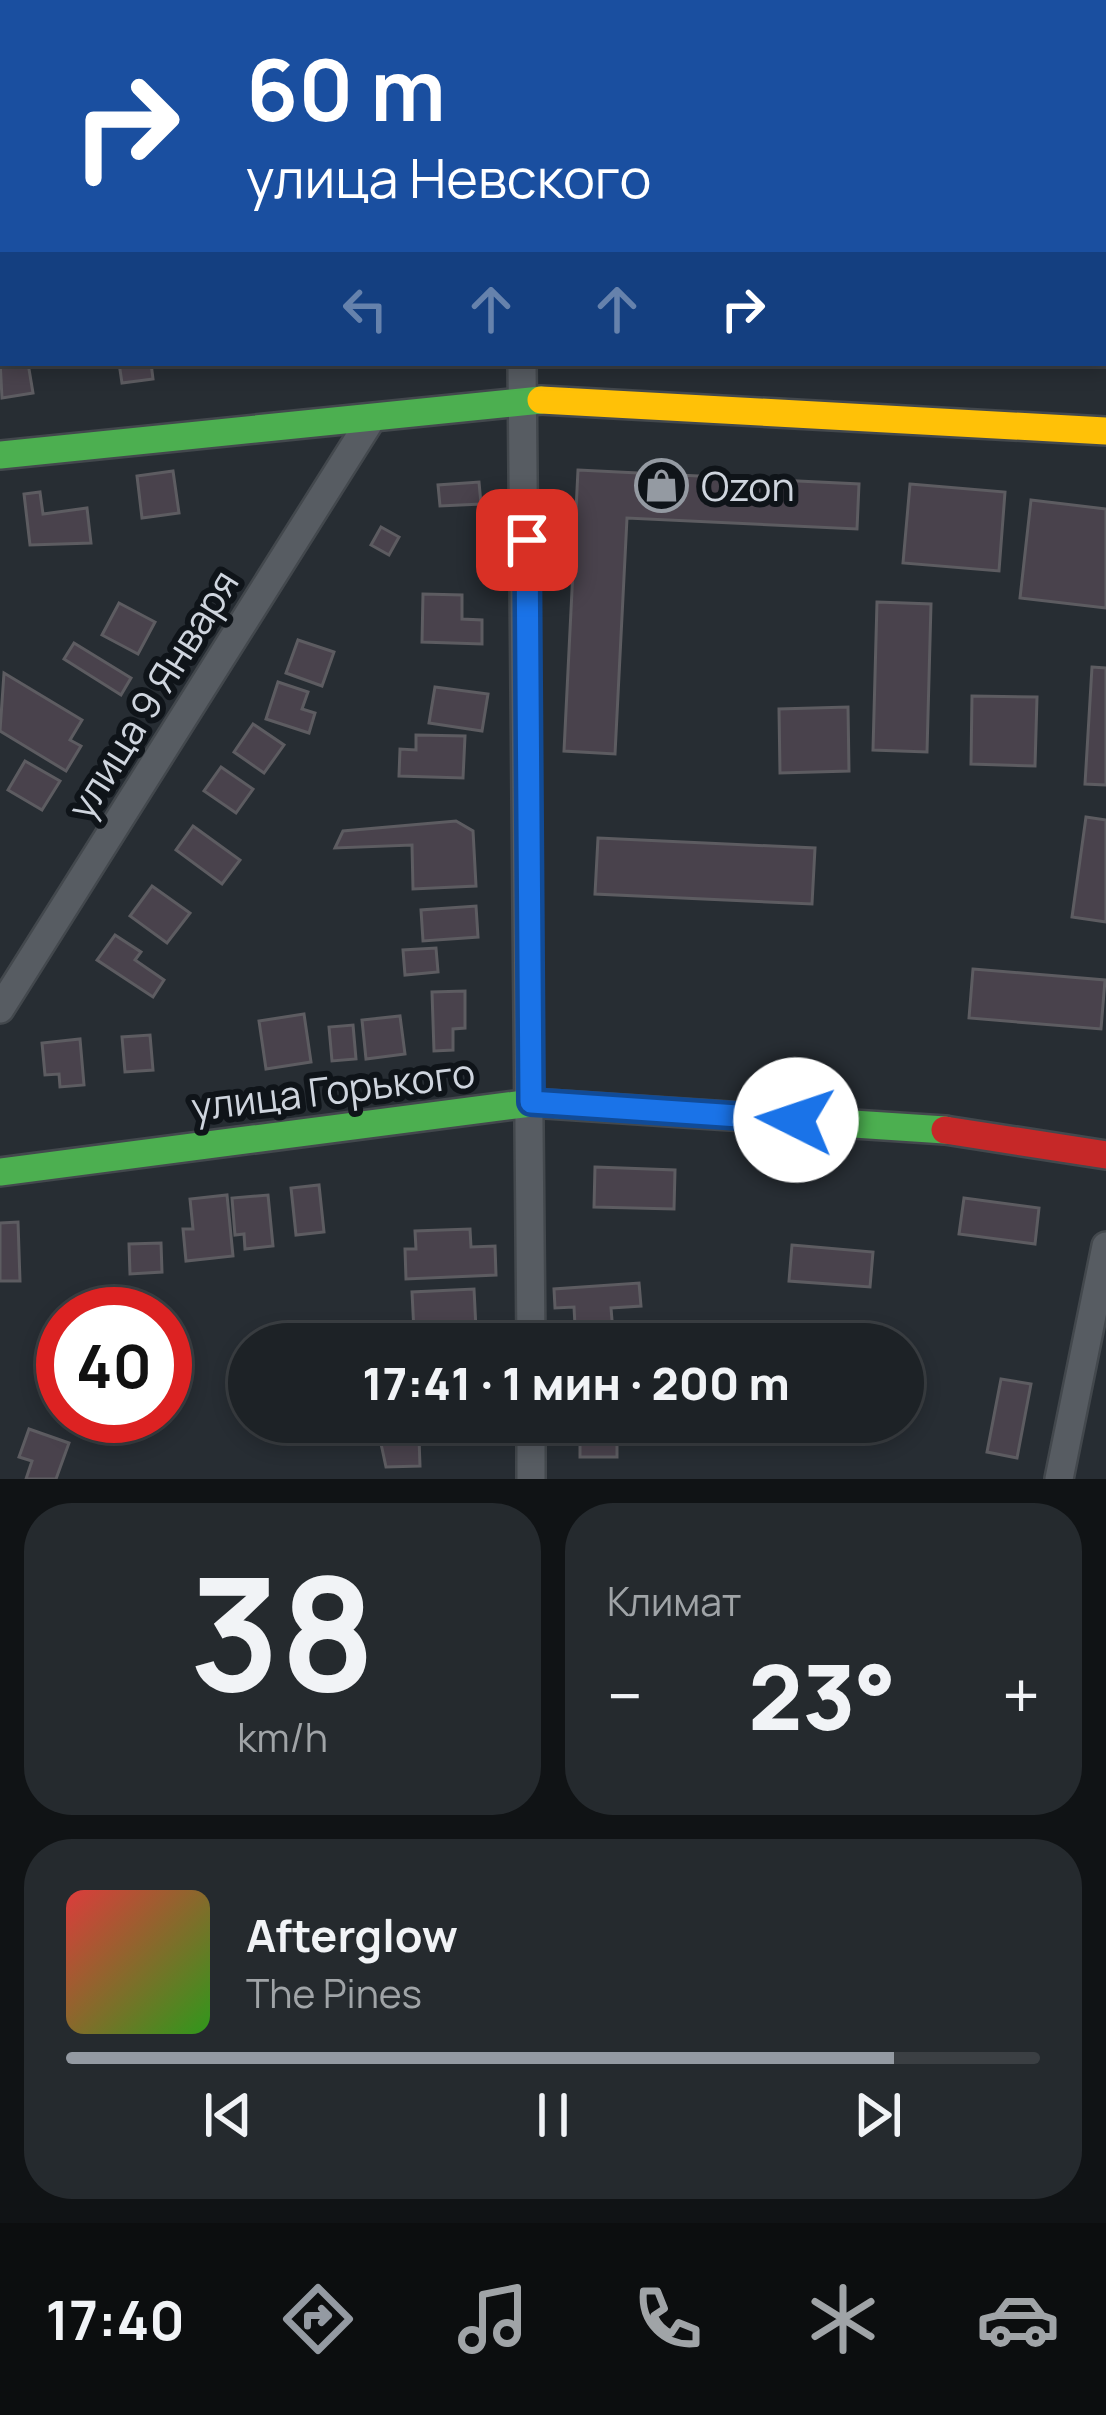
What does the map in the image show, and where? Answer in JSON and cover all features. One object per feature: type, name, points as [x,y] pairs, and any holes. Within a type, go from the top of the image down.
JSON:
[{"type":"main road","points":[[0,455],[370,421],[526,399],[1106,431]]},
{"type":"main road","name":"улица Горького","points":[[0,1172],[531,1102],[972,1132],[1106,1155]]},
{"type":"street","points":[[522,366],[531,1323]]},
{"type":"street","name":"улица 9 Января","points":[[0,1009],[370,421]]},
{"type":"street","points":[[1059,1479],[1106,1246]]},
{"type":"street","points":[[531,1443],[531,1479]]},
{"type":"building","points":[[0,366],[28,366],[33,393],[2,398]]},
{"type":"building","points":[[119,366],[151,366],[153,379],[122,383]]},
{"type":"building","points":[[578,470],[859,484],[857,529],[627,518],[615,754],[564,751]]},
{"type":"building","points":[[173,471],[179,513],[142,518],[137,476]]},
{"type":"building","points":[[479,482],[481,504],[440,506],[438,485]]},
{"type":"building","points":[[910,484],[1005,492],[999,571],[903,563]]},
{"type":"building","points":[[40,492],[43,514],[87,508],[91,543],[30,545],[24,494]]},
{"type":"building","points":[[1031,500],[1106,509],[1106,608],[1020,598]]},
{"type":"building","points":[[381,527],[399,537],[389,555],[371,545]]},
{"type":"building","points":[[423,594],[462,595],[462,619],[482,620],[482,644],[422,642]]},
{"type":"building","points":[[877,602],[931,604],[927,752],[873,750]]},
{"type":"building","points":[[119,603],[155,622],[138,654],[102,635]]},
{"type":"building","points":[[298,640],[334,652],[322,686],[286,673]]},
{"type":"building","points":[[74,643],[131,678],[121,695],[64,659]]},
{"type":"building","points":[[1092,667],[1106,668],[1106,785],[1085,784]]},
{"type":"building","points":[[4,673],[82,720],[70,740],[81,746],[66,771],[0,731]]},
{"type":"building","points":[[278,682],[308,692],[302,709],[315,713],[309,733],[266,719]]},
{"type":"building","points":[[435,687],[488,694],[482,731],[429,723]]},
{"type":"building","points":[[972,696],[1037,697],[1035,766],[971,764]]},
{"type":"building","points":[[848,707],[849,771],[780,773],[779,709]]},
{"type":"building","points":[[253,724],[284,745],[264,773],[234,752]]},
{"type":"building","points":[[416,735],[465,736],[463,778],[399,776],[400,749],[416,750]]},
{"type":"building","points":[[25,761],[60,781],[42,810],[8,790]]},
{"type":"building","points":[[221,767],[253,789],[236,813],[204,791]]},
{"type":"building","points":[[1086,817],[1106,820],[1106,922],[1072,917]]},
{"type":"building","points":[[456,821],[473,831],[476,886],[413,889],[412,845],[335,848],[343,831]]},
{"type":"building","points":[[193,826],[240,860],[222,884],[176,850]]},
{"type":"building","points":[[598,838],[815,848],[812,904],[595,894]]},
{"type":"building","points":[[152,886],[190,913],[167,943],[130,916]]},
{"type":"building","points":[[476,906],[478,937],[423,941],[421,910]]},
{"type":"building","points":[[115,935],[141,952],[135,960],[164,980],[153,997],[97,960]]},
{"type":"building","points":[[436,948],[438,972],[405,975],[403,950]]},
{"type":"building","points":[[973,969],[1105,980],[1101,1029],[969,1018]]},
{"type":"building","points":[[465,991],[465,1028],[453,1029],[453,1050],[434,1051],[432,992]]},
{"type":"building","points":[[304,1014],[311,1062],[266,1069],[259,1021]]},
{"type":"building","points":[[400,1016],[405,1054],[366,1059],[362,1020]]},
{"type":"building","points":[[353,1025],[356,1059],[332,1061],[329,1027]]},
{"type":"building","points":[[150,1035],[153,1070],[125,1072],[122,1037]]},
{"type":"building","points":[[80,1039],[84,1085],[60,1087],[59,1074],[45,1075],[42,1043]]},
{"type":"building","points":[[595,1167],[675,1170],[674,1209],[594,1207]]},
{"type":"building","points":[[319,1185],[324,1232],[296,1235],[291,1188]]},
{"type":"building","points":[[227,1195],[233,1256],[186,1261],[183,1229],[193,1229],[190,1199]]},
{"type":"building","points":[[268,1195],[273,1246],[245,1249],[244,1234],[235,1235],[232,1198]]},
{"type":"building","points":[[964,1198],[1039,1208],[1035,1244],[959,1234]]},
{"type":"building","points":[[18,1222],[20,1281],[0,1281],[0,1223]]},
{"type":"building","points":[[470,1229],[471,1247],[495,1246],[496,1275],[406,1279],[405,1249],[416,1249],[415,1231]]},
{"type":"building","points":[[161,1243],[162,1272],[130,1274],[129,1244]]},
{"type":"building","points":[[792,1245],[873,1252],[870,1287],[789,1281]]},
{"type":"building","points":[[639,1283],[641,1306],[611,1308],[612,1323],[575,1323],[574,1307],[555,1308],[554,1289]]},
{"type":"building","points":[[474,1289],[476,1323],[414,1323],[412,1292]]},
{"type":"building","points":[[1001,1379],[1031,1384],[1017,1458],[987,1452]]},
{"type":"building","points":[[29,1429],[36,1431],[36,1443],[69,1443],[56,1479],[26,1479],[32,1461],[19,1457]]},
{"type":"building","points":[[381,1443],[419,1443],[420,1466],[386,1467]]},
{"type":"building","points":[[580,1443],[617,1443],[617,1457],[580,1457]]},
{"type":"traffic: fast","points":[[0,455],[541,400]]},
{"type":"traffic: fast","points":[[0,1172],[531,1103],[945,1130]]},
{"type":"traffic: slow","points":[[541,400],[1106,431]]},
{"type":"traffic: jam","points":[[945,1130],[1106,1155]]},
{"type":"place","name":"Ozon","points":[[662,486]]},
{"type":"route","points":[[527,540],[531,1102],[796,1120]]}]
